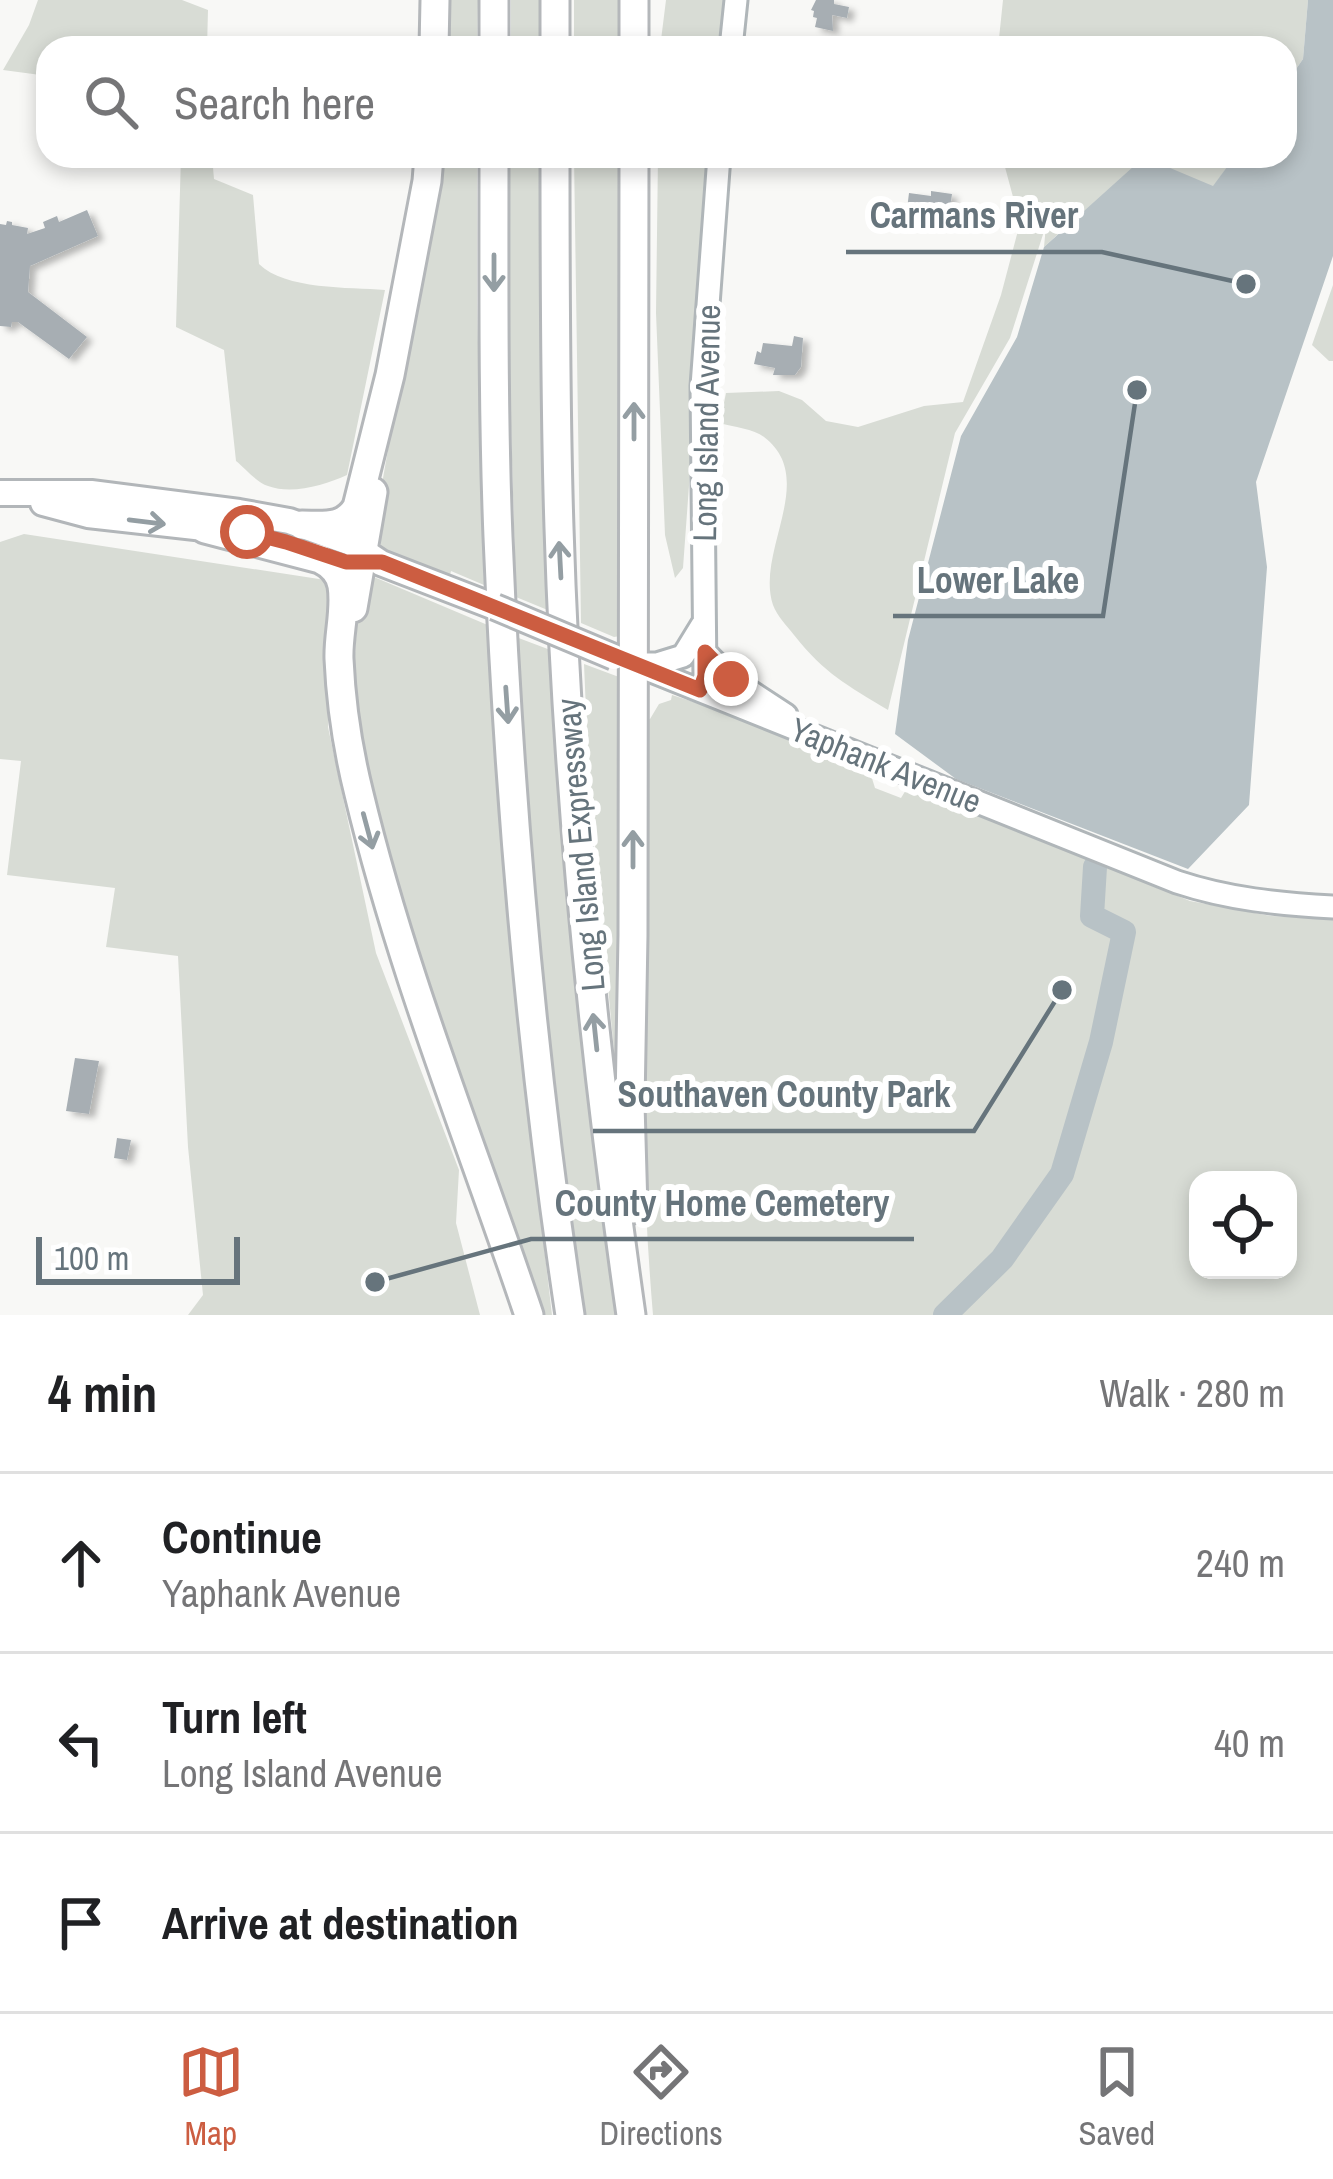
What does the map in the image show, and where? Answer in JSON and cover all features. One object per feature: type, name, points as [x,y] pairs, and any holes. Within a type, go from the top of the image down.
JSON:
[{"type":"highway","points":[[434,36],[435,0]]},
{"type":"highway","points":[[494,0],[494,36]]},
{"type":"highway","points":[[555,0],[555,36]]},
{"type":"highway","points":[[634,0],[634,36]]},
{"type":"highway","points":[[302,525],[337,524],[357,507],[390,376],[428,168]]},
{"type":"highway","name":"Long Island Expressway","points":[[494,168],[494,392],[506,702],[538,1076],[570,1315]]},
{"type":"highway","name":"Long Island Expressway","points":[[555,168],[556,417],[567,698],[595,1024],[636,1315]]},
{"type":"highway","points":[[634,168],[624,660],[636,1315]]},
{"type":"highway","points":[[344,717],[349,635],[369,558],[390,376]]},
{"type":"highway","points":[[205,529],[320,559],[336,571],[342,586],[338,656],[344,717],[360,800],[403,956],[530,1315]]},
{"type":"main road","points":[[732,36],[736,0]]},
{"type":"main road","name":"Long Island Avenue","points":[[700,690],[705,676],[702,386],[717,168]]},
{"type":"main road","name":"Yaphank Avenue","points":[[4,493],[88,515],[268,536],[346,562],[369,558]]},
{"type":"main road","name":"Yaphank Avenue","points":[[4,493],[92,493],[302,525],[351,543],[369,558],[1177,882],[1254,901],[1333,907]]},
{"type":"main road","points":[[624,660],[657,664],[683,656],[705,619]]},
{"type":"main road","points":[[705,652],[731,679],[816,737]]},
{"type":"shaded area","points":[[38,0],[182,0],[208,10],[207,36],[36,36],[36,74],[3,70]]},
{"type":"shaded area","points":[[443,0],[478,0],[477,36],[443,36]]},
{"type":"shaded area","points":[[511,0],[544,0],[544,36],[511,36]]},
{"type":"shaded area","points":[[574,0],[626,0],[625,36],[574,36]]},
{"type":"shaded area","points":[[666,0],[724,0],[722,36],[662,36]]},
{"type":"shaded area","points":[[1003,0],[1308,0],[1303,59],[1297,68],[1297,36],[999,36]]},
{"type":"shaded area","points":[[1308,0],[1333,0],[1333,256],[1256,482],[1267,567],[1249,805],[1188,869],[956,779],[895,734],[908,640],[961,436],[1017,337],[1044,247],[1132,168],[1170,168],[1213,186],[1226,168],[1297,168],[1297,68],[1303,59]]},
{"type":"shaded area","points":[[181,168],[213,168],[214,179],[253,195],[259,264],[270,272],[318,286],[385,290],[347,475],[308,488],[277,489],[260,482],[236,461],[224,350],[176,327]]},
{"type":"shaded area","points":[[437,168],[477,168],[484,585],[381,548],[378,507]]},
{"type":"shaded area","points":[[509,168],[544,168],[550,611],[516,597],[507,288]]},
{"type":"shaded area","points":[[574,168],[624,168],[620,636],[581,623]]},
{"type":"shaded area","points":[[658,168],[712,168],[683,568],[675,578],[665,535],[656,313]]},
{"type":"shaded area","points":[[1005,168],[1226,168],[1213,187],[1082,212],[1044,247],[1046,225],[1010,338],[955,433],[888,710],[827,669],[775,609],[770,584],[786,473],[779,454],[764,437],[720,423],[726,393],[779,391],[802,400],[826,421],[858,427],[924,406],[963,402],[1001,295],[1020,223]]},
{"type":"shaded area","points":[[1333,285],[1333,361],[1329,361],[1312,345]]},
{"type":"shaded area","points":[[24,534],[332,581],[328,727],[376,953],[459,1170],[456,1223],[480,1315],[188,1315],[203,1295],[188,1147],[178,956],[106,947],[115,888],[7,875],[21,761],[0,759],[0,542]]},
{"type":"shaded area","points":[[374,577],[490,626],[525,1084],[552,1315],[537,1315],[419,967],[365,775],[353,684],[358,610],[368,581]]},
{"type":"shaded area","points":[[516,637],[553,651],[586,1067],[617,1315],[582,1315],[569,1231],[534,892]]},
{"type":"shaded area","points":[[584,664],[624,683],[625,1073],[616,1073],[589,781]]},
{"type":"shaded area","points":[[672,695],[700,704],[870,772],[875,788],[901,798],[909,785],[1190,901],[1271,916],[1333,918],[1333,1315],[653,1315],[643,1092],[643,943],[646,720]]},
{"type":"building","points":[[816,0],[834,0],[834,4],[849,7],[847,18],[832,15],[833,31],[815,27],[817,18],[811,10]]},
{"type":"building","points":[[931,191],[952,194],[948,222],[906,217],[909,193],[931,196]]},
{"type":"building","points":[[87,210],[98,236],[30,266],[28,292],[87,337],[69,359],[18,322],[0,326],[0,224],[12,222],[28,228],[27,234],[45,228],[43,222],[57,216],[59,222]]},
{"type":"building","points":[[794,336],[803,338],[801,367],[795,375],[773,375],[775,368],[754,364],[763,343],[792,346]]},
{"type":"building","points":[[75,1058],[99,1061],[89,1114],[66,1111]]},
{"type":"building","points":[[117,1138],[131,1140],[127,1160],[114,1158]]},
{"type":"waterway","points":[[945,1315],[1002,1259],[1062,1174],[1101,1042],[1124,932],[1092,916],[1095,867]]},
{"type":"place","name":"Carmans River","points":[[1246,284]]},
{"type":"place","name":"Lower Lake","points":[[1137,390]]},
{"type":"place","name":"Southaven County Park","points":[[1062,990]]},
{"type":"place","name":"County Home Cemetery","points":[[375,1282]]},
{"type":"route","points":[[247,532],[346,562],[382,562],[700,690],[705,652],[731,679]]}]
